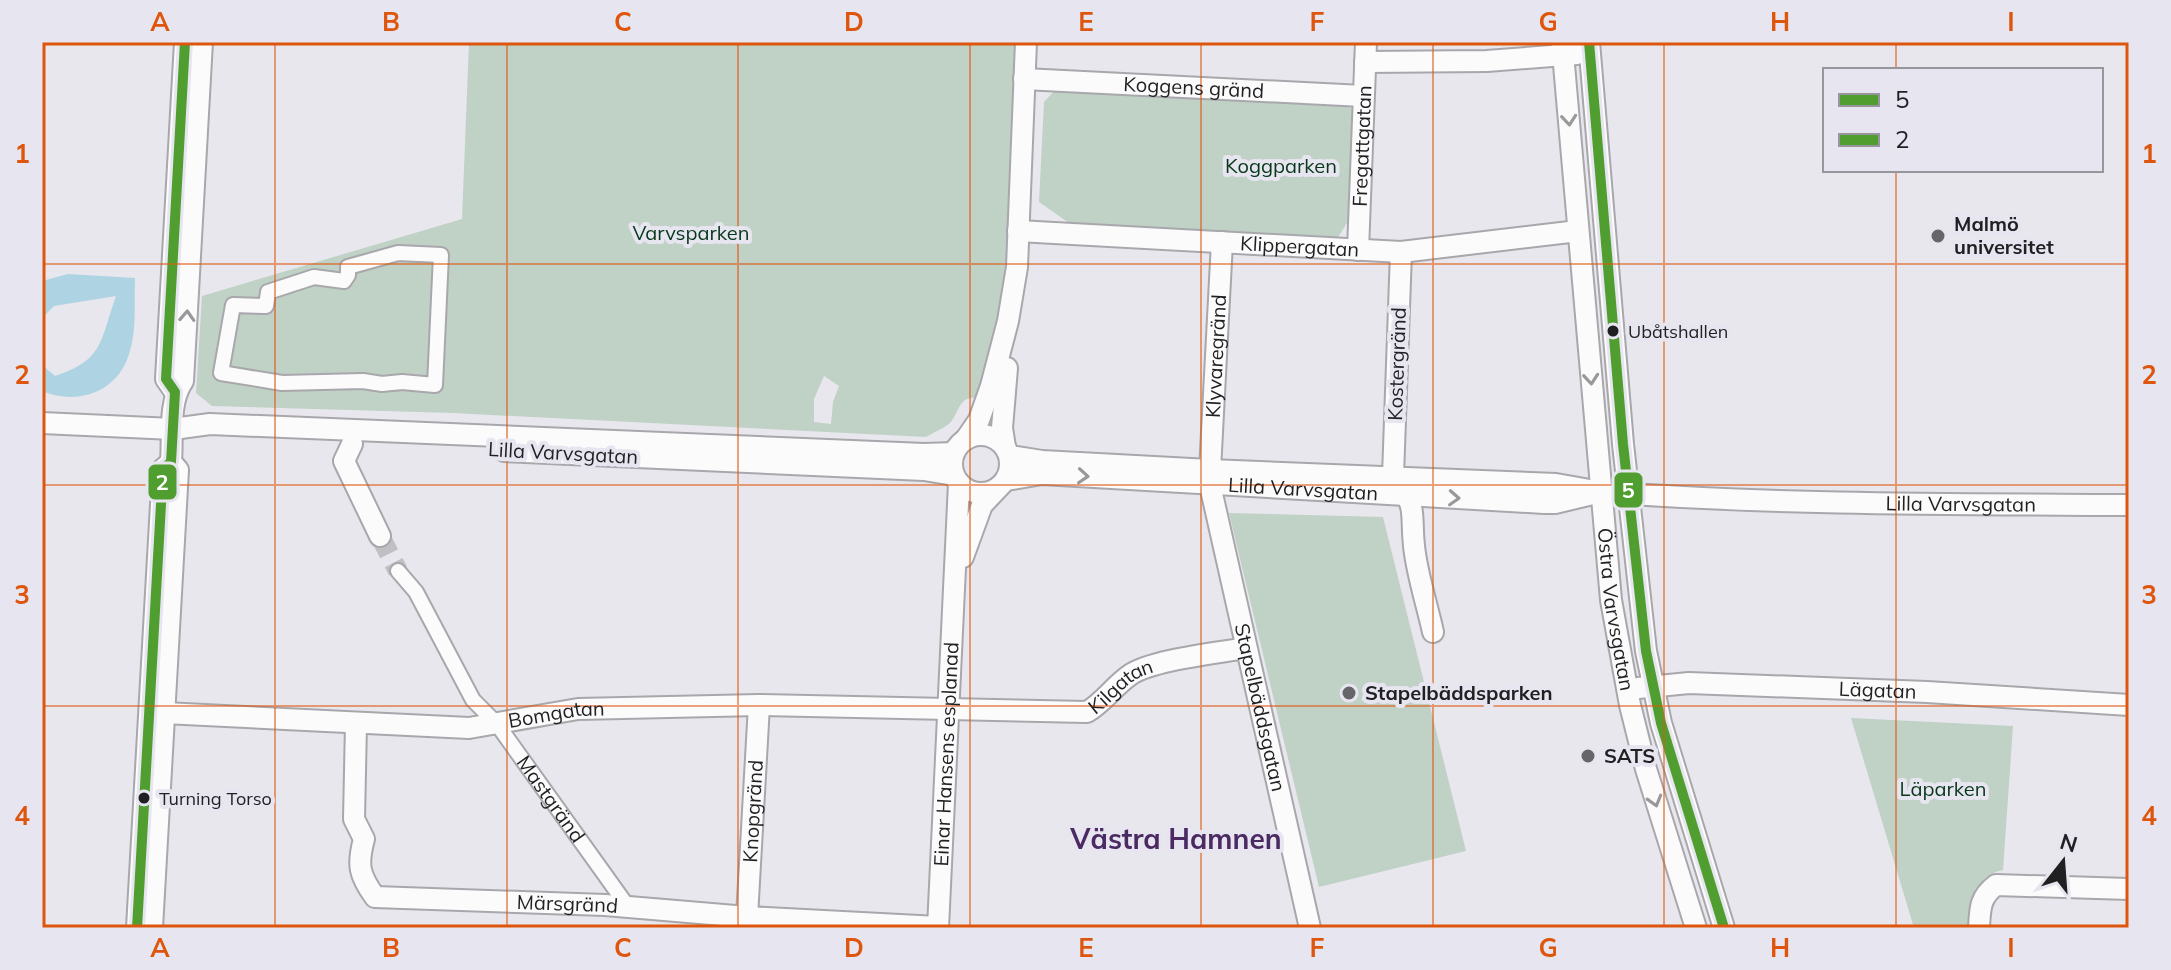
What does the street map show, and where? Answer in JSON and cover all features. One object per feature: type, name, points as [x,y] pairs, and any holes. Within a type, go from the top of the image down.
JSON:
[{"type":"street","points":[[175,392],[166,379],[185,42]]},
{"type":"street","points":[[152,928],[178,470],[171,462],[175,392],[183,381],[202,42]]},
{"type":"street","points":[[1008,321],[1002,428],[1010,467],[1002,484],[985,493],[975,492],[957,479],[952,465],[985,405],[1008,321],[1017,267],[1026,42]]},
{"type":"street","points":[[1365,52],[1487,61],[1589,48]]},
{"type":"street","name":"Östra Varvsgatan","points":[[1589,48],[1651,685],[1724,928]]},
{"type":"street","name":"Östra Varvsgatan","points":[[1563,49],[1611,600],[1627,691],[1650,783],[1696,928]]},
{"type":"street","name":"Fregattgatan","points":[[1358,250],[1365,52]]},
{"type":"street","name":"Koggens gränd","points":[[1024,79],[1363,96]]},
{"type":"street","name":"Klippergatan","points":[[1018,231],[1401,252],[1578,231]]},
{"type":"street","name":"Klyvaregränd","points":[[1210,478],[1222,242]]},
{"type":"street","name":"Kostergränd","points":[[1393,476],[1401,252]]},
{"type":"street","points":[[398,253],[441,255],[435,385],[363,381],[282,383],[221,373],[233,305],[266,306],[268,292],[314,277],[344,281],[348,267],[398,253]]},
{"type":"street","name":"Lilla Varvsgatan","points":[[42,423],[173,429],[210,424],[908,454],[960,446]]},
{"type":"street","name":"Lilla Varvsgatan","points":[[173,429],[209,438],[924,470],[957,479]]},
{"type":"street","points":[[960,446],[984,435],[998,440],[1008,452]]},
{"type":"street","points":[[352,444],[344,461],[380,536]]},
{"type":"street","name":"Lilla Varvsgatan","points":[[1008,452],[1042,461],[1408,496],[1555,503],[1601,492]]},
{"type":"street","points":[[137,928],[163,469],[171,462]]},
{"type":"street","name":"Lilla Varvsgatan","points":[[1002,484],[1042,474],[1210,478],[1393,476],[1556,484],[1601,492],[1671,498],[1844,504],[2129,505]]},
{"type":"street","points":[[1393,476],[1408,496],[1414,512],[1414,545],[1433,632]]},
{"type":"street","name":"Stapelbäddsgatan","points":[[1210,478],[1310,928]]},
{"type":"street","name":"Einar Hansens esplanad","points":[[938,928],[950,708],[957,479]]},
{"type":"street","name":"Einar Hansens esplanad","points":[[955,580],[982,505],[1002,484]]},
{"type":"street","name":"Mastgränd","points":[[398,571],[416,592],[473,700],[497,724],[628,907]]},
{"type":"street","name":"Kilgatan","points":[[950,708],[1087,712],[1102,703],[1130,675],[1146,667],[1246,648]]},
{"type":"street","name":"Lägatan","points":[[1627,691],[1651,685],[1689,683],[1859,689],[2129,705]]},
{"type":"street","name":"Bomgatan","points":[[164,713],[469,728],[578,709],[759,705],[950,708]]},
{"type":"street","name":"Knopgränd","points":[[747,917],[759,705]]},
{"type":"street","name":"Märsgränd","points":[[356,724],[354,819],[364,839],[358,862],[364,882],[375,897],[628,907],[938,928]]},
{"type":"street","points":[[1979,928],[1980,904],[1985,892],[1996,885],[2129,889]]},
{"type":"green space","name":"Varvsparken","points":[[469,42],[1019,42],[1007,288],[1000,332],[977,398],[963,402],[950,423],[926,437],[453,413],[212,406],[196,393],[202,296],[462,219]],"holes":[[[824,376],[839,386],[833,402],[831,424],[814,422],[814,399]]]},
{"type":"green space","name":"Koggparken","points":[[1060,85],[1340,99],[1357,113],[1350,218],[1337,239],[1069,223],[1039,202],[1044,102]]},
{"type":"green space","name":"Stapelbäddsparken","points":[[1229,513],[1383,517],[1466,851],[1319,887]]},
{"type":"green space","name":"Läparken","points":[[1851,718],[2013,726],[2003,870],[1993,873],[1981,884],[1974,900],[1971,928],[1914,928]]},
{"type":"water","points":[[68,274],[135,278],[133,336],[124,367],[106,386],[82,396],[69,397],[42,391],[42,365],[55,376],[92,356],[103,337],[116,296],[54,306],[42,318],[42,281]]},
{"type":"tunnel","points":[[380,536],[398,571]]},
{"type":"transit line","name":"2","points":[[137,928],[163,469],[171,462],[175,392],[166,379],[185,42]]},
{"type":"transit line","name":"5","points":[[1589,42],[1623,444],[1646,651],[1661,723],[1724,928]]},
{"type":"place","name":"Malmö universitet","points":[[1938,236]]},
{"type":"place","name":"Ubåtshallen","points":[[1613,331]]},
{"type":"place","name":"Stapelbäddsparken","points":[[1349,693]]},
{"type":"place","name":"SATS","points":[[1588,756]]},
{"type":"place","name":"Turning Torso","points":[[144,798]]},
{"type":"district","name":"Västra Hamnen","points":[[1176,839]]}]
